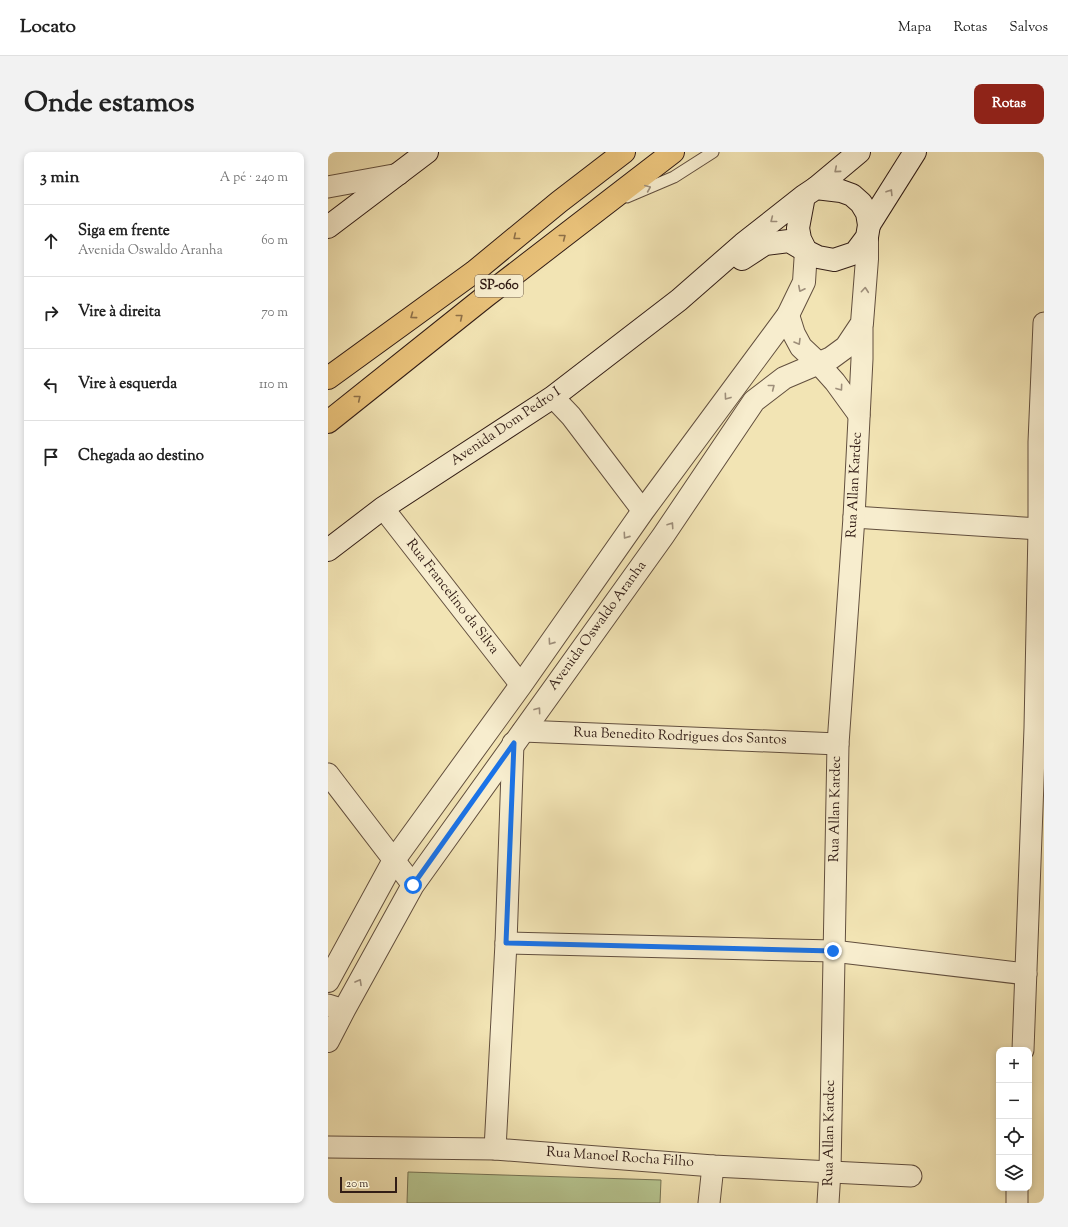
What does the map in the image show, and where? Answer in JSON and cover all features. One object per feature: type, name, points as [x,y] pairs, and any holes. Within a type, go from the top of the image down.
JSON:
[{"type":"highway","name":"SP-060","points":[[328,378],[474,272],[559,202],[624,152]]},
{"type":"highway","name":"SP-060","points":[[328,422],[486,296],[673,152]]},
{"type":"street","name":"Avenida Dom Pedro I","points":[[680,300],[743,244],[859,152]]},
{"type":"street","points":[[868,231],[867,213],[861,203],[852,195],[841,191],[810,192],[798,228],[800,239],[806,252],[818,257],[834,260],[855,253],[915,152]]},
{"type":"street","points":[[328,227],[399,174],[420,154]]},
{"type":"street","points":[[328,187],[399,174]]},
{"type":"street","name":"Avenida Oswaldo Aranha","points":[[328,1041],[336,1007],[413,885],[663,536],[754,401],[784,378],[831,358],[846,346],[862,323],[868,259],[868,231]]},
{"type":"street","name":"Avenida Dom Pedro I","points":[[328,550],[383,508],[553,397],[680,300],[764,244],[789,241],[806,252]]},
{"type":"street","name":"Avenida Oswaldo Aranha","points":[[328,981],[394,860],[643,511],[788,314],[804,282],[806,252]]},
{"type":"street","points":[[788,314],[794,334],[801,346],[818,363]]},
{"type":"street","name":"Rua Allan Kardec","points":[[828,1203],[830,1171],[838,744],[854,517],[862,359],[862,323]]},
{"type":"street","points":[[1023,1047],[1040,729],[1039,442],[1044,323]]},
{"type":"street","name":"Rua Allan Kardec","points":[[818,363],[836,382],[859,415]]},
{"type":"street","points":[[553,397],[571,416],[643,511]]},
{"type":"street","name":"Rua Francelino da Silva","points":[[383,508],[520,685]]},
{"type":"street","points":[[854,517],[1039,529]]},
{"type":"street","points":[[495,1149],[518,737]]},
{"type":"street","name":"Rua Benedito Rodrigues dos Santos","points":[[518,737],[838,744]]},
{"type":"street","points":[[328,774],[413,885]]},
{"type":"street","points":[[506,943],[833,951],[1026,974]]},
{"type":"street","name":"Rua Manoel Rocha Filho","points":[[328,1147],[495,1149],[713,1166],[911,1176]]},
{"type":"street","points":[[709,1203],[713,1166]]},
{"type":"street","points":[[1017,1191],[1017,1203]]},
{"type":"lane","points":[[559,202],[608,152]]},
{"type":"lane","points":[[599,209],[674,177],[713,152]]},
{"type":"green space","points":[[408,1172],[661,1180],[660,1203],[407,1203]]},
{"type":"route","points":[[413,885],[514,743],[506,943],[833,951]]}]
